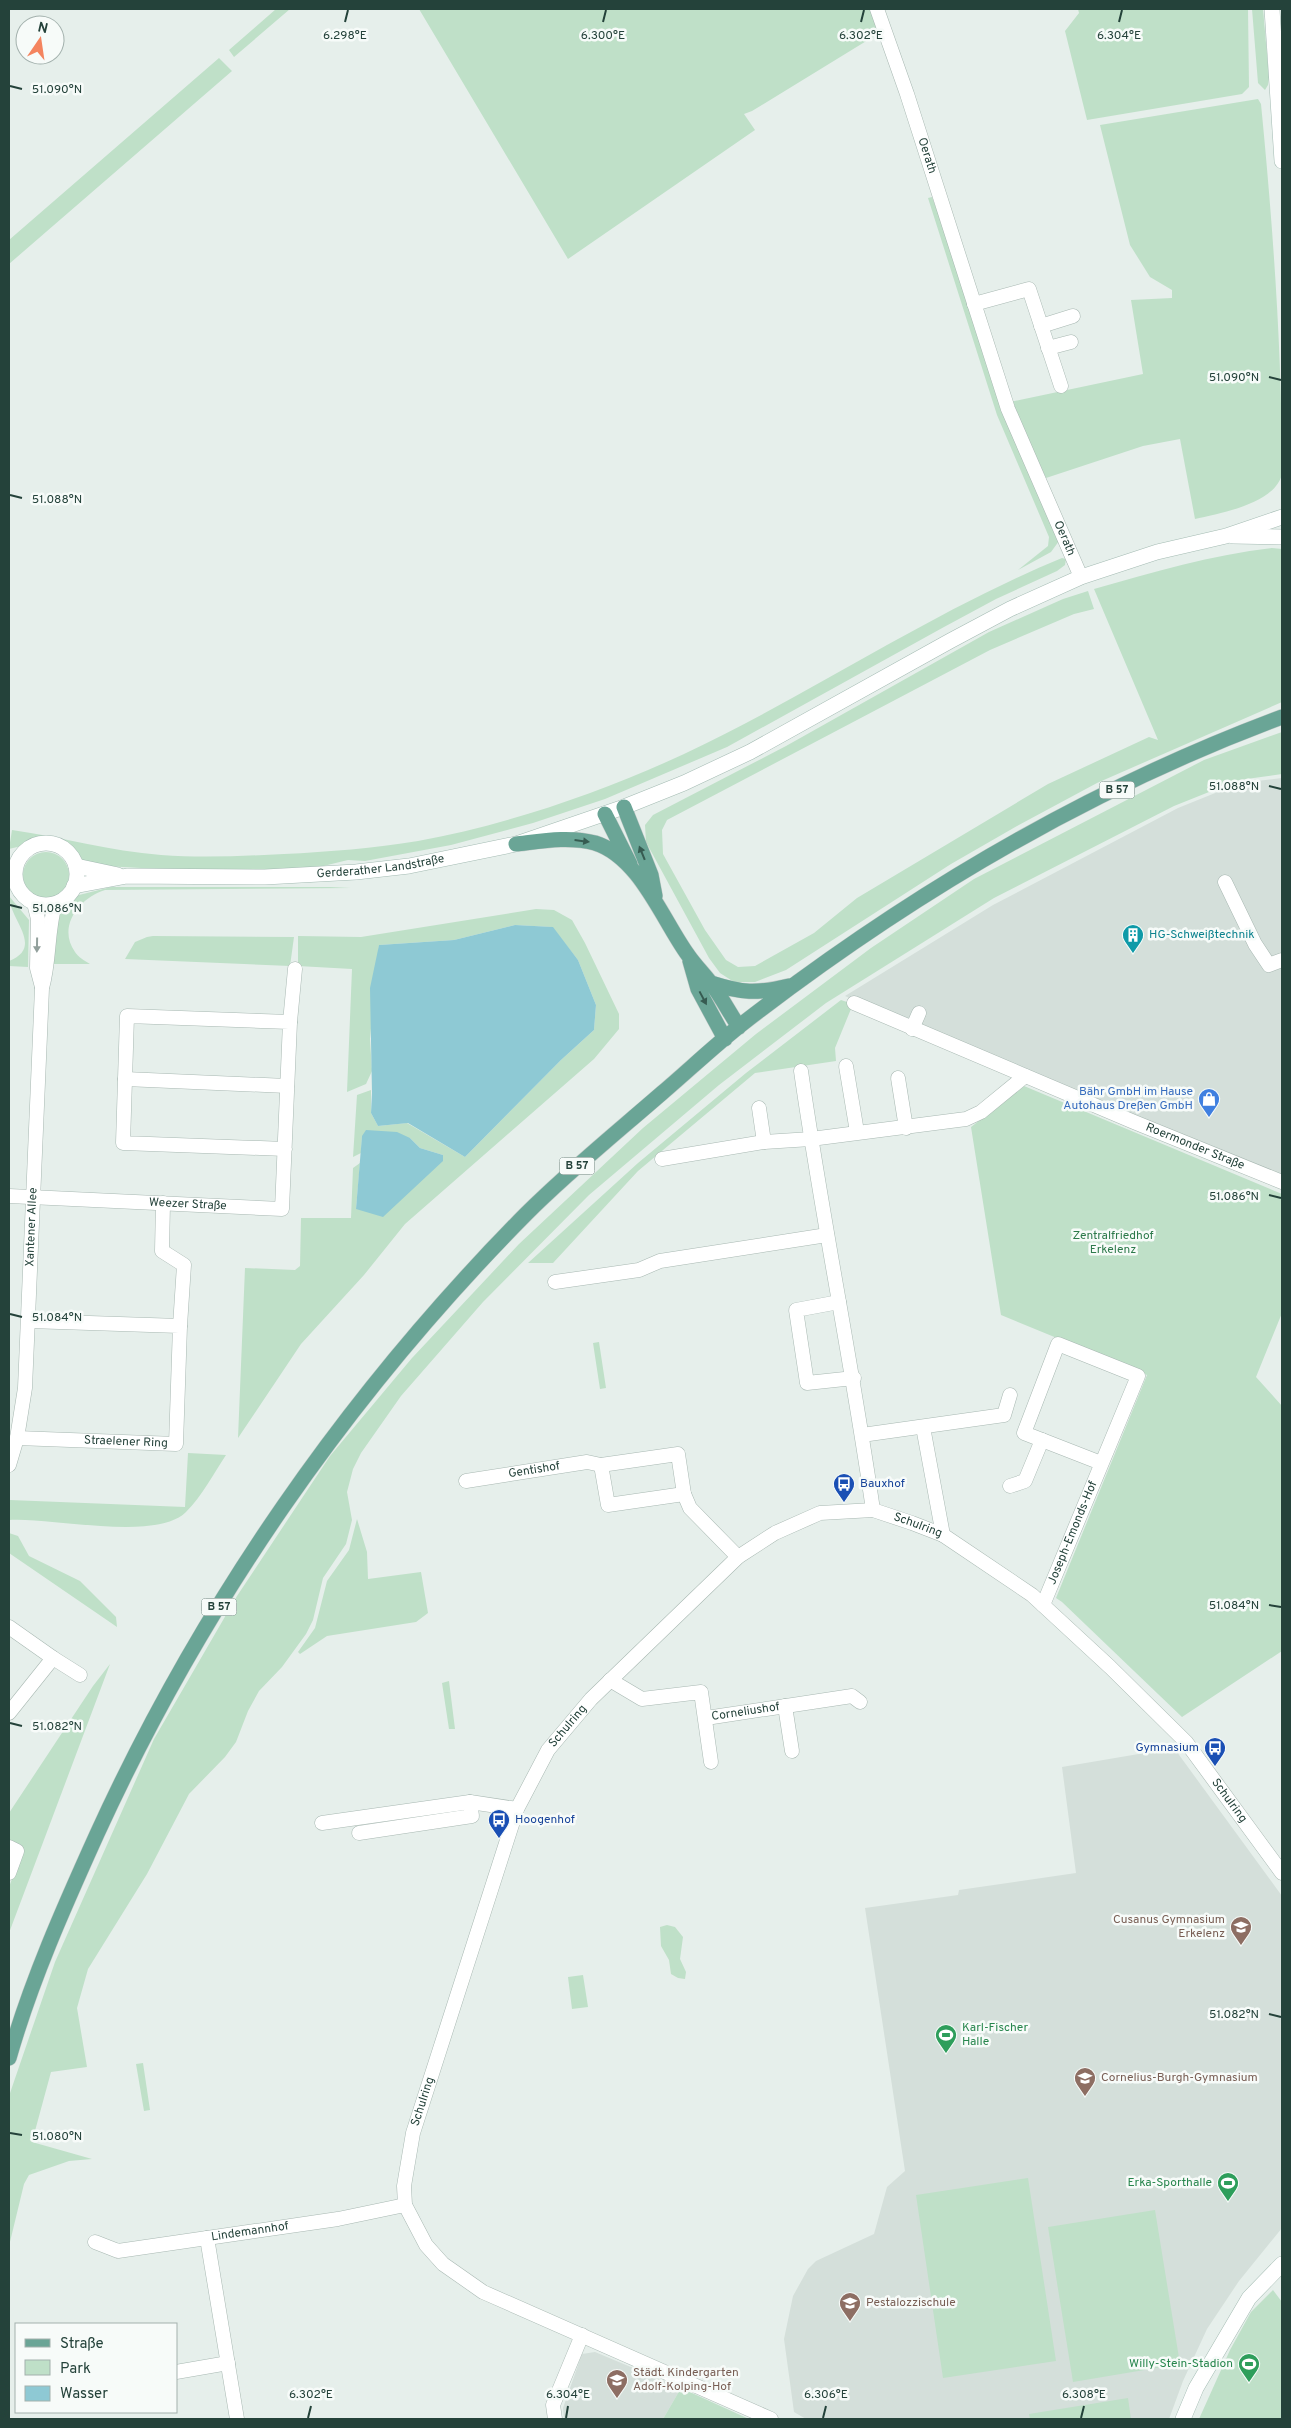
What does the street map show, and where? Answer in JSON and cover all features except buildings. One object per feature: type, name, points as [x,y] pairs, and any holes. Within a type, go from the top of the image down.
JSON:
[{"type":"main road","points":[[1272,9],[1282,161]]},
{"type":"main road","points":[[1266,521],[1282,503]]},
{"type":"main road","points":[[1226,536],[1282,517]]},
{"type":"main road","points":[[1226,536],[1282,537]]},
{"type":"main road","name":"Gerderather Landstraße","points":[[76,866],[127,876],[265,877],[356,872],[409,866],[516,844],[624,807],[684,783],[750,752],[958,636],[1010,609],[1081,577],[1157,552],[1226,536]]},
{"type":"main road","name":"B 57","points":[[9,2058],[70,1893],[146,1732],[257,1543],[322,1450],[400,1352],[525,1215],[572,1171],[738,1027],[856,940],[958,874],[1065,815],[1173,762],[1282,717]]},
{"type":"main road","points":[[624,807],[651,875],[656,900]]},
{"type":"main road","points":[[606,814],[636,874]]},
{"type":"main road","points":[[516,844],[561,839],[595,843],[619,857],[636,874],[656,900],[688,955],[711,983],[738,1027]]},
{"type":"main road","points":[[48,843],[66,850],[76,866],[74,886],[70,893],[55,904],[34,902],[20,891],[12,873],[17,864],[16,854],[38,844],[48,843]]},
{"type":"main road","name":"Gerderather Landstraße","points":[[74,886],[127,876]]},
{"type":"main road","points":[[688,955],[698,989],[724,1039]]},
{"type":"main road","name":"B 57","points":[[711,983],[734,990],[751,992],[773,990],[797,984]]},
{"type":"main road","points":[[1183,2419],[1196,2388],[1249,2298],[1282,2264]]},
{"type":"street","name":"Oerath","points":[[877,9],[908,94],[1008,409],[1081,577]]},
{"type":"street","points":[[974,304],[1028,289],[1061,386]]},
{"type":"street","points":[[1041,326],[1073,316]]},
{"type":"street","points":[[1048,348],[1070,342]]},
{"type":"street","points":[[1226,882],[1254,944],[1269,965],[1282,960]]},
{"type":"street","name":"Xantener Allee","points":[[34,902],[38,918],[37,968],[42,988]]},
{"type":"street","name":"Xantener Allee","points":[[9,1465],[17,1438],[25,1388],[42,988],[48,968],[51,919],[55,904]]},
{"type":"street","name":"Weezer Straße","points":[[9,1196],[282,1209],[290,1022],[295,969]]},
{"type":"street","name":"Roermonder Straße","points":[[854,1003],[912,1029],[1282,1182]]},
{"type":"street","points":[[912,1029],[919,1013]]},
{"type":"street","points":[[285,1149],[123,1142],[127,1016],[290,1022]]},
{"type":"street","points":[[846,1066],[856,1132]]},
{"type":"street","points":[[802,1071],[827,1235],[854,1378],[872,1510]]},
{"type":"street","points":[[662,1159],[764,1142],[811,1139],[966,1119],[981,1112],[1025,1076]]},
{"type":"street","points":[[898,1078],[906,1128]]},
{"type":"street","points":[[125,1079],[287,1086]]},
{"type":"street","points":[[759,1108],[764,1142]]},
{"type":"street","name":"Straelener Ring","points":[[17,1438],[176,1444],[184,1264],[162,1251],[163,1203]]},
{"type":"street","points":[[555,1282],[639,1270],[660,1261],[827,1235]]},
{"type":"street","points":[[840,1302],[796,1310],[807,1383],[854,1378]]},
{"type":"street","points":[[29,1321],[180,1326]]},
{"type":"street","name":"Joseph-Emonds-Hof","points":[[1043,1605],[1138,1376],[1058,1344],[1024,1433],[1101,1462]]},
{"type":"street","points":[[862,1436],[1004,1415],[1010,1395]]},
{"type":"street","points":[[923,1427],[943,1535]]},
{"type":"street","points":[[1010,1486],[1025,1481],[1042,1440]]},
{"type":"street","name":"Gentishof","points":[[466,1481],[587,1462],[601,1464],[678,1454],[684,1494],[690,1508],[738,1557]]},
{"type":"street","points":[[601,1464],[608,1505],[684,1494]]},
{"type":"street","name":"Schulring","points":[[771,2419],[498,2299],[464,2280],[443,2264],[426,2245],[405,2205],[404,2186],[413,2133],[517,1809],[548,1750],[562,1730],[610,1680],[738,1557],[775,1532],[820,1513],[872,1510],[943,1535],[1043,1605],[1186,1742],[1282,1873]]},
{"type":"street","points":[[9,1627],[80,1675]]},
{"type":"street","points":[[9,1713],[54,1658]]},
{"type":"street","name":"Corneliushof","points":[[610,1680],[642,1699],[701,1692],[711,1762]]},
{"type":"street","name":"Corneliushof","points":[[706,1718],[852,1696],[860,1702]]},
{"type":"street","name":"Corneliushof","points":[[786,1706],[792,1751]]},
{"type":"street","points":[[322,1823],[470,1802],[517,1809]]},
{"type":"street","points":[[359,1833],[472,1816],[470,1802]]},
{"type":"street","points":[[9,1847],[17,1851],[9,1873]]},
{"type":"street","name":"Lindemannhof","points":[[95,2242],[118,2251],[338,2219],[405,2205]]},
{"type":"street","points":[[207,2238],[237,2419]]},
{"type":"street","points":[[555,2419],[553,2405],[582,2335]]},
{"type":"street","points":[[178,2372],[228,2363]]},
{"type":"shaded area","points":[[1282,778],[1282,1175],[1087,1100],[845,996],[993,905],[1178,808],[1240,783]]},
{"type":"shaded area","points":[[1174,1748],[1282,1896],[1282,2228],[1239,2281],[1207,2329],[1183,2381],[1169,2419],[806,2419],[794,2412],[784,2339],[793,2296],[808,2269],[816,2261],[874,2234],[887,2187],[905,2171],[865,1908],[958,1895],[959,1890],[1076,1873],[1062,1767]]},
{"type":"shaded area","points":[[595,2352],[681,2388],[663,2419],[564,2419],[563,2408],[582,2354]]},
{"type":"green space","points":[[276,9],[290,9],[234,57],[229,50]]},
{"type":"green space","points":[[419,9],[872,9],[881,32],[752,111],[744,114],[755,130],[568,259]]},
{"type":"green space","points":[[1078,9],[1248,9],[1249,87],[1242,94],[1087,120],[1065,31],[1079,13]]},
{"type":"green space","points":[[1252,9],[1263,9],[1269,77],[1265,90],[1258,83]]},
{"type":"green space","points":[[219,58],[232,71],[9,264],[9,240]]},
{"type":"green space","points":[[1258,99],[1261,104],[1279,335],[1282,474],[1277,484],[1269,493],[1246,506],[1195,519],[1180,439],[1143,446],[1046,478],[1010,402],[1143,374],[1131,300],[1172,298],[1172,290],[1150,277],[1130,245],[1100,125]]},
{"type":"green space","points":[[932,197],[1059,541],[1051,552],[1018,570],[1048,546],[1049,537],[997,415],[928,198]]},
{"type":"green space","points":[[1272,548],[1282,549],[1282,702],[1097,783],[1017,826],[951,864],[786,970],[755,982],[734,982],[720,973],[709,958],[646,842],[645,825],[653,815],[786,746],[989,632],[1063,599],[1088,591],[1094,609],[1074,614],[990,650],[667,820],[662,830],[663,854],[705,930],[726,960],[738,967],[755,966],[814,933],[857,898],[1048,784],[1149,737],[1158,740],[1094,589],[1160,570]]},
{"type":"green space","points":[[1062,558],[1066,559],[1065,565],[1057,571],[996,599],[727,747],[605,799],[533,823],[451,845],[365,861],[348,860],[315,868],[214,872],[86,865],[64,842],[50,839],[9,849],[12,830],[142,853],[207,857],[368,848],[418,841],[486,826],[587,794],[684,754],[779,705],[966,603],[1013,579]]},
{"type":"green space","points":[[1282,732],[1282,774],[1239,780],[1174,806],[994,898],[826,1003],[719,1085],[589,1195],[483,1302],[401,1396],[361,1453],[353,1469],[347,1492],[352,1520],[346,1544],[323,1578],[313,1620],[306,1634],[282,1667],[259,1691],[248,1711],[236,1742],[225,1757],[189,1794],[147,1874],[88,1969],[77,2008],[87,2067],[51,2072],[32,2142],[92,2159],[69,2161],[29,2175],[24,2184],[9,2246],[9,2096],[55,1962],[154,1739],[237,1596],[330,1456],[412,1358],[519,1244],[643,1128],[756,1034],[871,948],[974,879],[1204,760]]},
{"type":"green space","points":[[42,852],[50,852],[59,856],[65,862],[69,875],[65,888],[59,894],[50,898],[42,898],[33,894],[27,888],[23,879],[23,871],[27,862],[33,856]]},
{"type":"green space","points":[[111,887],[351,888],[105,890],[96,894],[79,907],[70,924],[68,933],[75,952],[90,964],[52,964],[59,915],[79,895]]},
{"type":"green space","points":[[9,896],[29,920],[28,967],[9,966],[9,961],[19,955],[24,948],[25,940],[10,905]]},
{"type":"green space","points":[[536,909],[554,910],[572,920],[619,1014],[619,1029],[594,1059],[405,1224],[364,1275],[301,1344],[238,1438],[245,1268],[295,1270],[300,1266],[301,1218],[351,1218],[353,1168],[360,1163],[356,1209],[443,1155],[420,1148],[410,1138],[362,1136],[361,1153],[353,1157],[357,1095],[371,1090],[371,1113],[378,1126],[407,1123],[465,1157],[561,1060],[594,1030],[596,1005],[578,960],[552,927],[515,925],[454,940],[379,945],[370,1039],[372,1071],[366,1084],[347,1092],[352,969],[298,966],[298,936],[361,937]]},
{"type":"green space","points":[[147,937],[294,937],[290,966],[125,959],[135,942]]},
{"type":"green space","points":[[841,1000],[853,1004],[835,1048],[836,1061],[755,1073],[638,1171],[553,1263],[528,1263],[638,1163],[746,1073]]},
{"type":"green space","name":"Zentralfriedhof Erkelenz","points":[[1024,1086],[1282,1194],[1282,1313],[1256,1377],[1282,1406],[1282,1651],[1182,1717],[1056,1598],[1147,1375],[1001,1315],[971,1127]]},
{"type":"green space","points":[[599,1342],[606,1388],[600,1389],[593,1343]]},
{"type":"green space","points":[[188,1453],[226,1455],[192,1506],[172,1521],[128,1527],[9,1520],[10,1500],[185,1507]]},
{"type":"green space","points":[[357,1519],[367,1552],[368,1579],[421,1572],[428,1613],[416,1622],[327,1636],[300,1654],[298,1652],[315,1628],[327,1581],[349,1550]]},
{"type":"green space","points":[[9,1533],[18,1536],[29,1556],[80,1581],[116,1617],[117,1627],[9,1553]]},
{"type":"green space","points":[[110,1664],[9,1933],[9,1887],[23,1849],[9,1841],[9,1813],[93,1686]]},
{"type":"green space","points":[[449,1681],[455,1729],[449,1729],[442,1683]]},
{"type":"green space","points":[[667,1925],[675,1927],[683,1937],[680,1959],[686,1972],[685,1979],[671,1974],[669,1960],[661,1946],[660,1927]]},
{"type":"green space","points":[[583,1975],[588,2007],[572,2009],[568,1977]]},
{"type":"green space","points":[[143,2063],[150,2110],[144,2111],[136,2064]]},
{"type":"green space","points":[[1028,2178],[1056,2361],[943,2378],[916,2195]]},
{"type":"green space","points":[[1155,2210],[1180,2364],[1073,2382],[1048,2227]]},
{"type":"green space","name":"Willy-Stein-Stadion","points":[[1273,2290],[1282,2302],[1282,2419],[1199,2419],[1230,2350],[1251,2312]]},
{"type":"green space","points":[[681,2388],[749,2419],[663,2419]]},
{"type":"green space","points":[[1128,2398],[1131,2419],[1030,2419],[1029,2414]]},
{"type":"water","points":[[515,925],[553,927],[578,960],[596,1005],[594,1030],[561,1060],[465,1157],[408,1123],[378,1126],[371,1113],[370,988],[379,945],[454,940]]},
{"type":"water","points":[[366,1130],[397,1132],[410,1138],[420,1148],[443,1155],[443,1161],[383,1217],[356,1209],[362,1136]]},
{"type":"place","name":"HG-Schweißtechnik","points":[[1133,954]]},
{"type":"place","name":"Bähr GmbH im Hause Autohaus Dreßen GmbH","points":[[1209,1118]]},
{"type":"place","name":"Bauxhof","points":[[844,1503]]},
{"type":"place","name":"Gymnasium","points":[[1215,1767]]},
{"type":"place","name":"Hoogenhof","points":[[499,1839]]},
{"type":"place","name":"Cusanus Gymnasium Erkelenz","points":[[1241,1946]]},
{"type":"place","name":"Karl-Fischer Halle","points":[[946,2054]]},
{"type":"place","name":"Cornelius-Burgh-Gymnasium","points":[[1085,2097]]},
{"type":"place","name":"Erka-Sporthalle","points":[[1228,2202]]},
{"type":"place","name":"Pestalozzischule","points":[[850,2322]]},
{"type":"place","name":"Willy-Stein-Stadion","points":[[1249,2383]]},
{"type":"place","name":"Städt. Kindergarten Adolf-Kolping-Hof","points":[[617,2399]]}]
